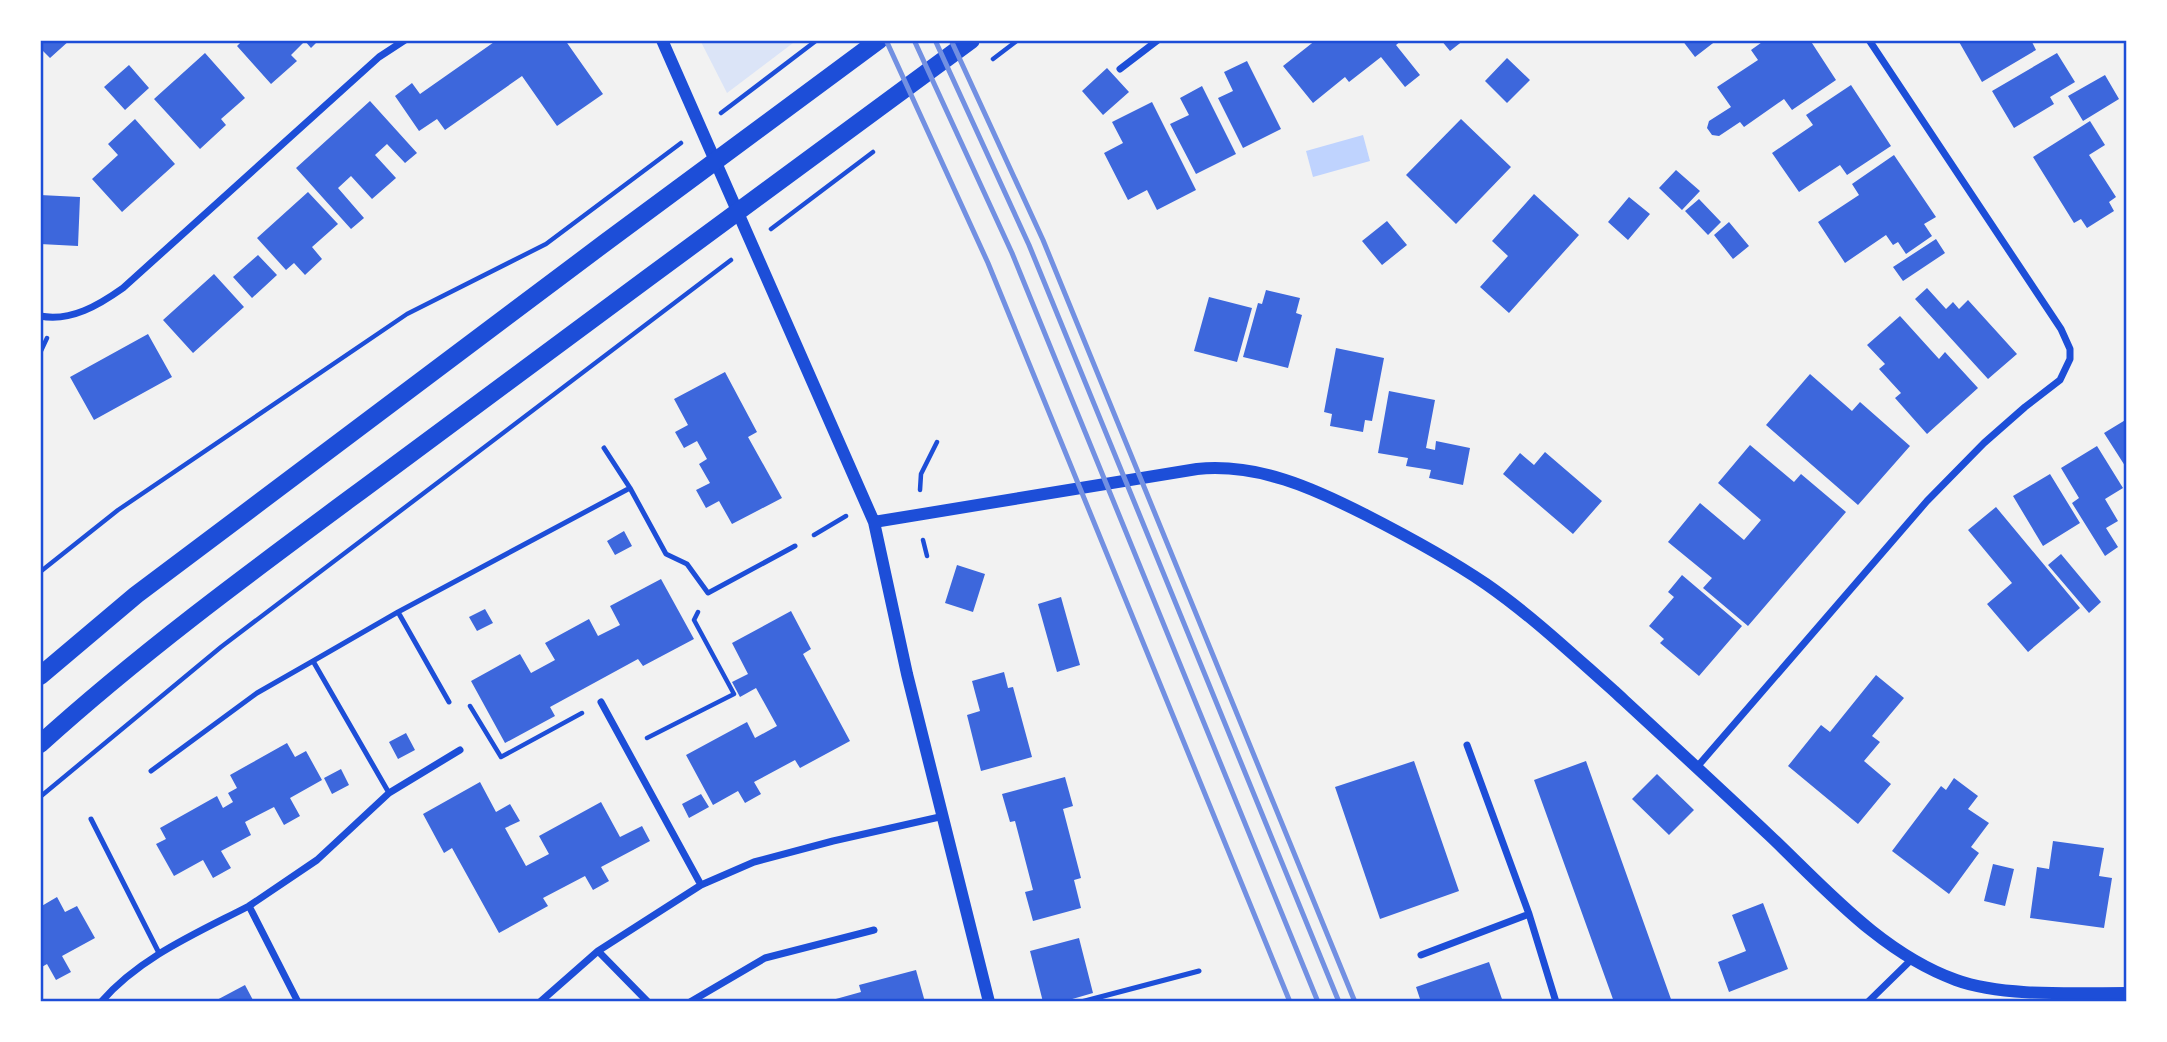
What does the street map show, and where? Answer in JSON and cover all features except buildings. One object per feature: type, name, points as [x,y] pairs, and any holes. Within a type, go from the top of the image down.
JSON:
[{"type":"main road","points":[[40,676],[136,595],[879,40]]},
{"type":"main road","points":[[40,744],[94,695],[171,633],[615,301],[971,40]]},
{"type":"street","points":[[40,316],[50,318],[92,309],[123,288],[379,57],[405,40]]},
{"type":"street","points":[[662,40],[874,523],[907,674],[989,1002]]},
{"type":"street","points":[[1119,69],[1158,40]]},
{"type":"street","points":[[1697,767],[1927,501],[1984,443],[2060,380],[2070,359],[2070,349],[2061,329],[1869,40]]},
{"type":"street","points":[[874,523],[1198,469],[1245,469],[1274,475],[1333,498],[1412,538],[1486,584],[1546,631],[1697,767],[1860,920],[1912,959],[1958,981],[1981,986],[2112,997],[2127,993]]},
{"type":"street","points":[[601,702],[701,885]]},
{"type":"street","points":[[1467,745],[1529,914],[1556,1002]]},
{"type":"street","points":[[101,1002],[114,987],[159,953],[249,906],[317,860],[388,793],[460,750]]},
{"type":"street","points":[[540,1002],[598,951],[701,885],[754,862],[944,816]]},
{"type":"street","points":[[249,906],[298,1002]]},
{"type":"street","points":[[1421,955],[1529,914]]},
{"type":"street","points":[[690,1002],[765,958],[874,930]]},
{"type":"street","points":[[598,951],[648,1002]]},
{"type":"street","points":[[1868,1002],[1912,959]]},
{"type":"lane","points":[[604,448],[630,488],[666,554],[687,564],[708,593],[795,545]]},
{"type":"lane","points":[[151,771],[257,693],[398,612],[630,488]]},
{"type":"lane","points":[[398,612],[449,702]]},
{"type":"lane","points":[[313,661],[388,793]]},
{"type":"lane","points":[[91,819],[159,953]]},
{"type":"lane","points":[[1081,1002],[1199,971]]},
{"type":"path","points":[[985,66],[1018,40]]},
{"type":"path","points":[[764,235],[874,150]]},
{"type":"path","points":[[40,572],[118,510],[407,314],[546,244],[596,208]]},
{"type":"path","points":[[40,797],[221,647],[742,252]]},
{"type":"path","points":[[795,545],[865,505]]},
{"type":"path","points":[[627,748],[734,694],[694,620],[708,593]]},
{"type":"path","points":[[449,702],[465,699],[501,757],[601,702]]},
{"type":"shaded area","points":[[700,40],[797,40],[727,93]]},
{"type":"water","points":[[1363,135],[1370,161],[1313,177],[1306,151]]},
{"type":"railway","points":[[886,40],[988,263],[1290,1002]]},
{"type":"railway","points":[[914,40],[1012,253],[1318,1002]]},
{"type":"railway","points":[[935,40],[1029,245],[1339,1002]]},
{"type":"railway","points":[[951,40],[1043,240],[1355,1002]]}]
